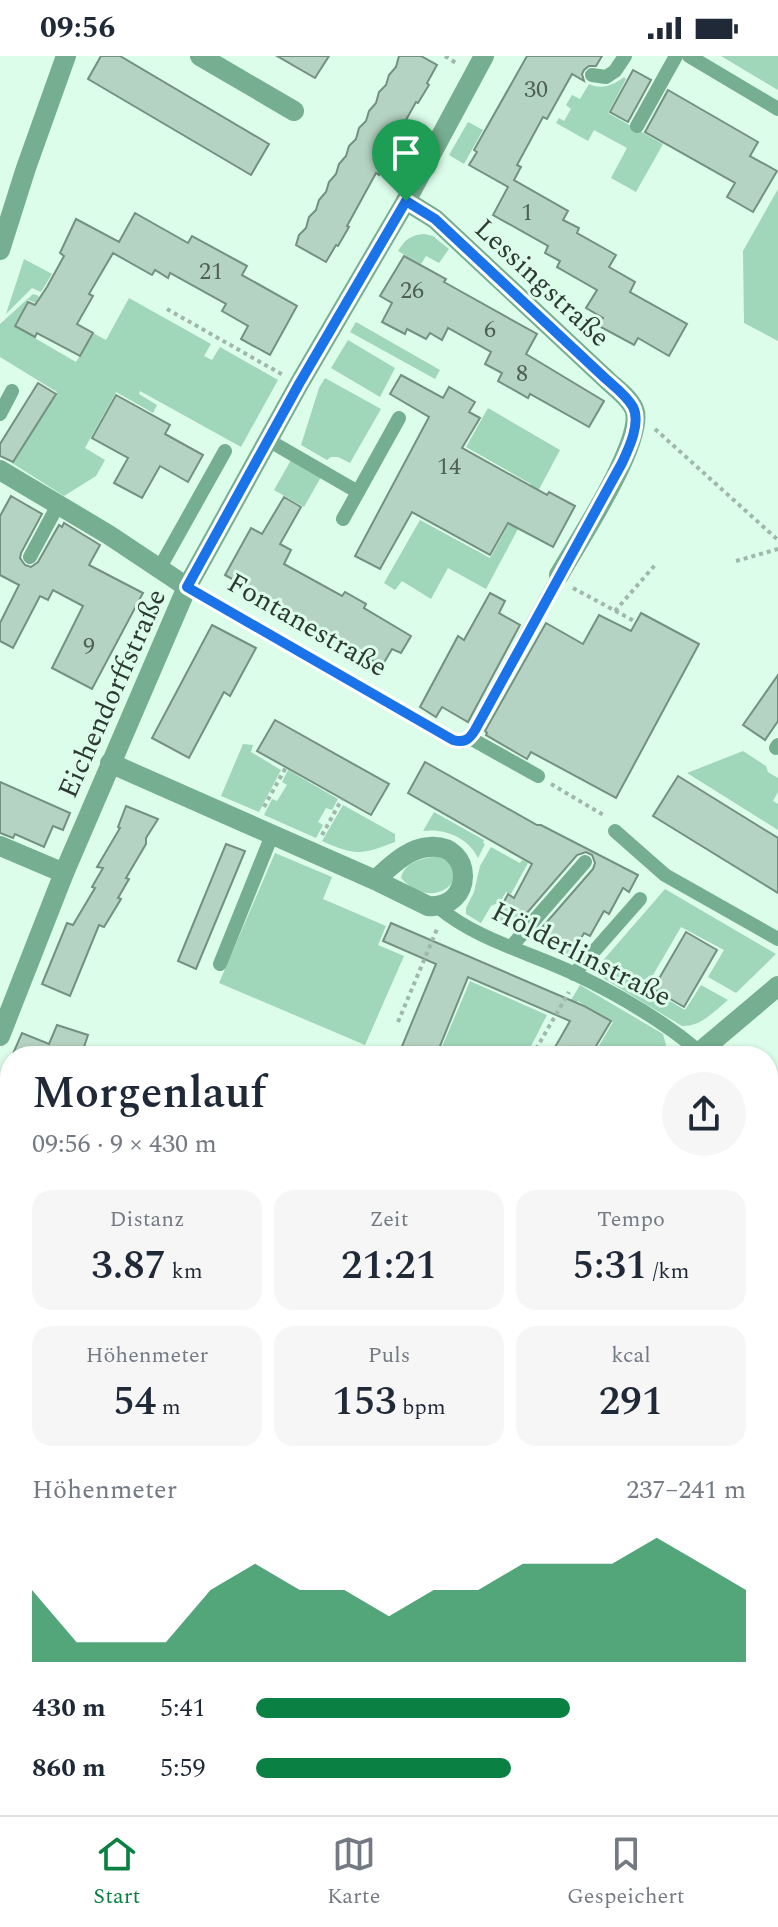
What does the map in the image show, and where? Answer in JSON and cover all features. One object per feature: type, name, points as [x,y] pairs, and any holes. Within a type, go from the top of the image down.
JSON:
[{"type":"street","points":[[0,250],[66,56]]},
{"type":"street","points":[[200,56],[294,111]]},
{"type":"street","name":"Eichendorffstraße","points":[[0,1036],[64,873],[187,587],[299,384],[406,201],[484,56]]},
{"type":"street","name":"Lessingstraße","points":[[406,201],[435,219],[606,379],[635,411]]},
{"type":"street","points":[[558,577],[622,463],[632,434],[635,411]]},
{"type":"street","name":"Fontanestraße","points":[[0,470],[109,535],[187,587]]},
{"type":"street","name":"Hölderlinstraße","points":[[110,763],[428,906],[441,910],[456,896],[464,874],[461,861],[447,851],[429,847],[396,862],[375,880]]},
{"type":"street","points":[[0,846],[64,873]]},
{"type":"street","points":[[707,1046],[778,986]]},
{"type":"lane","points":[[592,75],[606,77],[615,71],[625,56]]},
{"type":"lane","points":[[637,126],[676,56]]},
{"type":"lane","points":[[689,56],[778,109]]},
{"type":"lane","points":[[0,414],[12,391]]},
{"type":"lane","points":[[343,519],[399,418]]},
{"type":"lane","points":[[268,440],[358,492]]},
{"type":"lane","points":[[159,569],[225,451]]},
{"type":"lane","points":[[30,557],[58,505]]},
{"type":"lane","points":[[470,738],[558,577]]},
{"type":"lane","name":"Fontanestraße","points":[[187,587],[453,740],[461,742],[470,738],[538,776]]},
{"type":"lane","points":[[220,964],[262,831]]},
{"type":"lane","points":[[615,831],[665,875],[778,939]]},
{"type":"lane","points":[[511,947],[585,862]]},
{"type":"lane","points":[[576,975],[640,899]]},
{"type":"lane","name":"Hölderlinstraße","points":[[441,910],[478,933],[576,975],[676,1032],[689,1046]]},
{"type":"path","points":[[445,56],[452,61]]},
{"type":"path","points":[[167,309],[299,384]]},
{"type":"path","points":[[635,411],[778,540]]},
{"type":"path","points":[[736,561],[778,549]]},
{"type":"path","points":[[615,611],[655,565]]},
{"type":"path","points":[[558,577],[636,622]]},
{"type":"path","points":[[262,831],[286,767]]},
{"type":"path","points":[[538,776],[604,814],[615,831]]},
{"type":"path","points":[[312,853],[342,799]]},
{"type":"path","points":[[398,1022],[441,910]]},
{"type":"path","points":[[537,1046],[576,975]]},
{"type":"green space","points":[[721,56],[778,56],[778,90]]},
{"type":"green space","points":[[624,77],[626,79],[608,113],[663,144],[636,192],[611,178],[627,148],[594,130],[588,141],[556,123],[559,118],[564,121],[571,109],[566,105],[572,95],[580,99],[589,84],[607,86]]},
{"type":"green space","points":[[468,122],[483,130],[464,164],[449,155]]},
{"type":"green space","points":[[778,189],[778,341],[744,323],[743,251]]},
{"type":"green space","points":[[424,234],[433,236],[449,249],[439,263],[426,256],[421,264],[398,251],[408,239]]},
{"type":"green space","points":[[24,259],[52,274],[41,292],[32,288],[6,314]]},
{"type":"green space","points":[[33,294],[39,296],[36,303],[28,300],[14,326],[76,362],[93,333],[106,340],[129,298],[211,344],[204,356],[212,360],[220,347],[278,380],[241,447],[140,391],[139,394],[157,405],[153,413],[116,392],[85,448],[105,460],[96,476],[64,496],[12,463],[57,392],[0,357],[0,324]]},
{"type":"green space","points":[[356,322],[440,370],[435,379],[350,332]]},
{"type":"green space","points":[[348,340],[395,368],[380,397],[331,368]]},
{"type":"green space","points":[[325,378],[381,409],[350,463],[338,457],[327,460],[301,445]]},
{"type":"green space","points":[[488,408],[560,450],[486,589],[448,568],[431,599],[402,581],[395,590],[384,583],[420,520],[490,558],[531,484],[466,447]]},
{"type":"green space","points":[[291,460],[321,477],[304,507],[274,490]]},
{"type":"green space","points":[[243,744],[253,745],[251,752],[281,770],[259,812],[221,796]]},
{"type":"green space","points":[[743,751],[778,778],[778,792],[773,801],[778,804],[778,830],[687,773]]},
{"type":"green space","points":[[288,770],[338,799],[332,810],[326,808],[318,822],[323,825],[316,838],[264,815],[272,799],[277,801],[287,785],[282,782]]},
{"type":"green space","points":[[343,805],[395,834],[395,842],[358,852],[322,841]]},
{"type":"green space","points":[[434,812],[484,840],[478,858],[462,839],[439,831],[423,831]]},
{"type":"green space","points":[[491,847],[520,863],[522,860],[528,863],[511,894],[506,892],[500,902],[491,906],[481,923],[466,914],[466,908],[474,892],[480,866]]},
{"type":"green space","points":[[275,853],[332,877],[323,899],[386,926],[378,945],[404,956],[365,1045],[219,983]]},
{"type":"green space","points":[[437,856],[449,863],[454,872],[448,888],[427,893],[414,889],[401,878],[410,864]]},
{"type":"green space","points":[[665,889],[776,954],[736,993],[708,977],[724,950],[681,927],[646,987],[685,1010],[701,985],[728,1000],[707,1018],[689,1026],[682,1026],[593,972]]},
{"type":"green space","points":[[470,981],[547,1015],[531,1046],[442,1046]]},
{"type":"green space","points":[[580,985],[663,1034],[666,1046],[599,1046],[613,1022],[571,1000]]},
{"type":"building","points":[[101,56],[120,56],[269,144],[251,175],[88,79]]},
{"type":"building","points":[[277,56],[329,56],[315,78]]},
{"type":"building","points":[[399,56],[421,56],[437,65],[427,83],[429,85],[387,154],[389,156],[379,175],[376,173],[349,227],[326,262],[296,245],[299,235],[306,228],[309,217],[316,210],[349,146],[356,139]]},
{"type":"building","points":[[527,56],[602,56],[596,66],[584,70],[584,81],[572,74],[547,119],[543,117],[517,165],[521,167],[514,180],[568,211],[563,220],[579,228],[577,233],[616,255],[609,267],[635,282],[630,292],[687,324],[669,356],[638,338],[634,345],[599,326],[603,318],[586,308],[597,290],[557,267],[560,261],[545,253],[548,246],[493,215],[508,187],[469,165],[477,152],[474,150]]},
{"type":"building","points":[[633,70],[651,80],[628,122],[610,112]]},
{"type":"building","points":[[668,90],[758,142],[750,156],[777,171],[753,212],[727,197],[735,183],[645,132]]},
{"type":"building","points":[[135,213],[188,243],[192,236],[247,266],[242,275],[297,306],[270,355],[241,339],[248,326],[222,311],[226,304],[170,273],[168,278],[155,270],[152,275],[113,253],[89,294],[93,296],[77,324],[93,333],[80,356],[37,333],[35,337],[15,326],[28,302],[35,305],[47,287],[64,256],[60,253],[76,219],[119,242]]},
{"type":"building","points":[[404,256],[537,334],[526,354],[604,401],[589,427],[530,394],[528,398],[498,381],[502,373],[485,364],[491,352],[448,328],[442,340],[430,333],[426,339],[407,329],[405,334],[382,322],[392,303],[380,296]]},
{"type":"building","points":[[401,375],[443,398],[449,387],[475,402],[469,412],[480,418],[462,448],[547,495],[549,492],[575,506],[553,547],[508,523],[490,555],[412,512],[380,569],[355,556],[429,417],[390,394]]},
{"type":"building","points":[[38,383],[56,394],[13,462],[0,456],[0,444]]},
{"type":"building","points":[[116,395],[170,425],[165,434],[203,455],[188,482],[160,466],[142,498],[114,483],[128,458],[92,438]]},
{"type":"building","points":[[11,496],[42,514],[21,553],[20,558],[25,565],[31,567],[38,562],[59,525],[62,527],[64,523],[100,545],[89,565],[143,593],[92,689],[52,668],[83,606],[53,590],[48,600],[40,596],[13,648],[0,641],[0,623],[19,585],[0,575],[0,516]]},
{"type":"building","points":[[284,497],[301,507],[280,544],[291,550],[284,564],[342,596],[345,592],[366,604],[364,608],[411,636],[401,653],[392,649],[382,666],[225,575],[251,528],[262,534]]},
{"type":"building","points":[[490,593],[505,601],[499,613],[520,625],[468,722],[442,707],[436,717],[420,707],[458,636],[464,640]]},
{"type":"building","points":[[641,613],[699,644],[616,798],[531,752],[527,759],[486,735],[485,731],[546,623],[583,644],[599,615],[631,631]]},
{"type":"building","points":[[212,625],[256,648],[230,696],[224,692],[189,758],[152,738]]},
{"type":"building","points":[[778,675],[778,721],[765,740],[743,725]]},
{"type":"building","points":[[275,720],[389,784],[371,815],[257,751]]},
{"type":"building","points":[[425,762],[537,825],[638,875],[629,892],[623,888],[609,914],[604,911],[590,936],[584,933],[570,958],[532,939],[593,869],[595,863],[592,855],[586,852],[577,855],[513,929],[495,919],[508,894],[514,898],[532,864],[408,793]]},
{"type":"building","points":[[678,776],[778,838],[778,893],[653,816]]},
{"type":"building","points":[[0,782],[70,813],[63,830],[53,826],[44,847],[15,834],[13,838],[0,833]]},
{"type":"building","points":[[126,806],[158,819],[126,878],[129,879],[118,898],[121,899],[104,927],[99,925],[70,996],[42,984],[67,923],[73,925],[95,888],[92,887],[103,868],[97,867],[120,828]]},
{"type":"building","points":[[226,844],[245,851],[196,969],[178,961]]},
{"type":"building","points":[[391,923],[584,1006],[611,1021],[596,1046],[556,1046],[570,1021],[468,977],[440,1046],[402,1046],[436,964],[383,941]]},
{"type":"building","points":[[686,932],[717,950],[684,1007],[653,989]]},
{"type":"building","points":[[57,1025],[88,1035],[84,1046],[16,1046],[22,1033],[49,1044]]},
{"type":"route","points":[[406,201],[435,219],[606,379],[635,411],[632,434],[622,463],[475,730],[470,738],[461,742],[187,587],[299,384],[406,201]]}]
